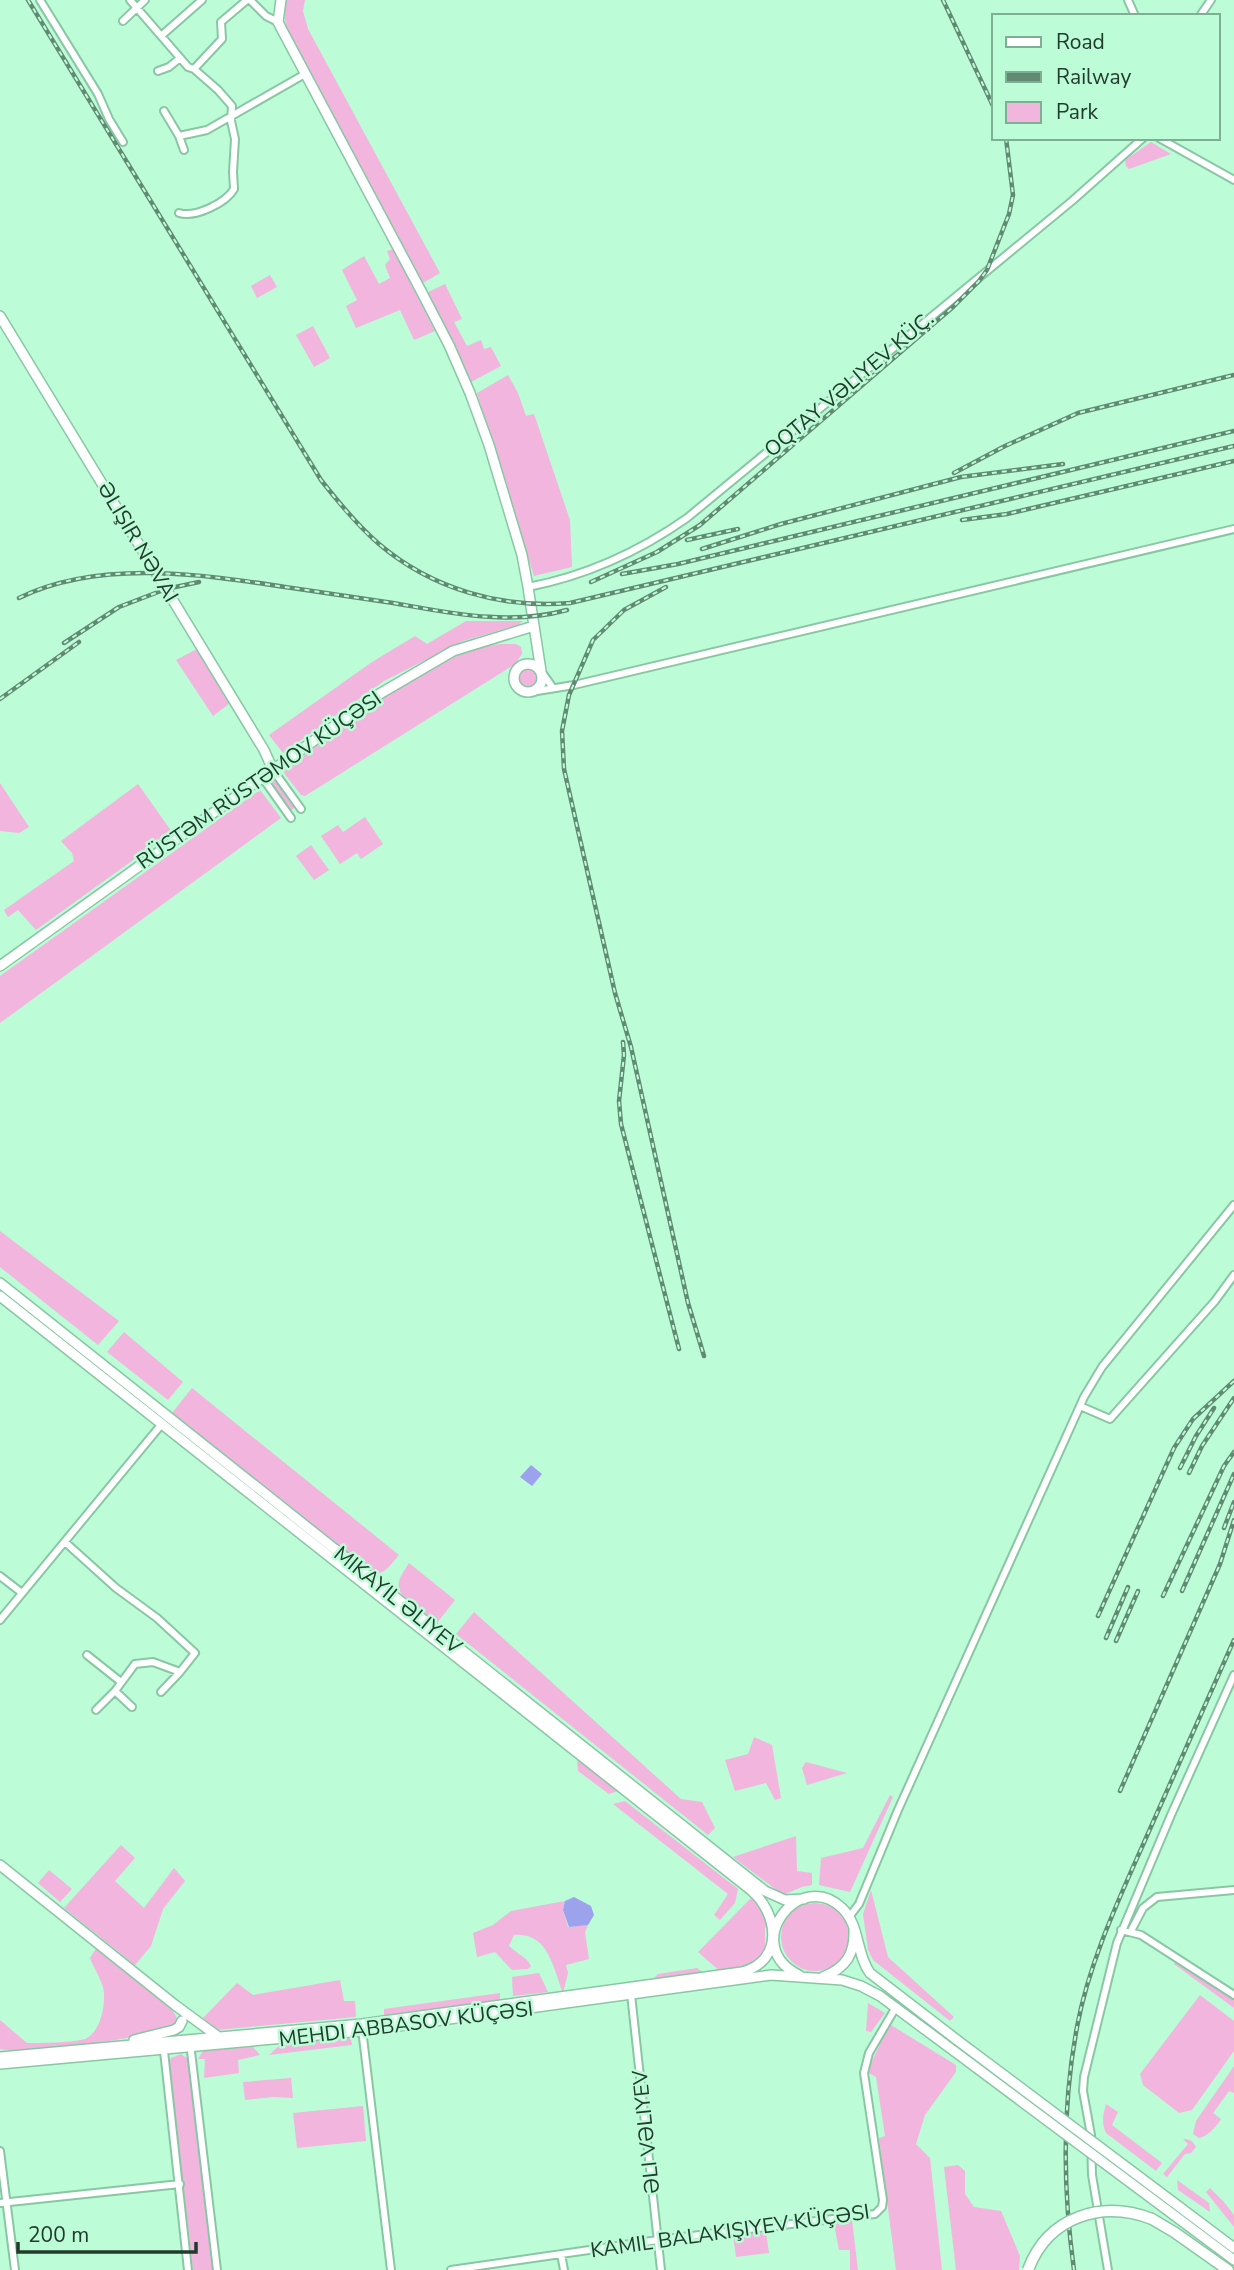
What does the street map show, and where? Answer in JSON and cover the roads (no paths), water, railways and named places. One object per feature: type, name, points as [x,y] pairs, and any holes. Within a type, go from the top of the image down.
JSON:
[{"type":"main road","points":[[1028,2270],[1038,2249],[1055,2231],[1080,2217],[1114,2210],[1152,2219],[1228,2270]]},
{"type":"street","points":[[40,0],[98,94],[123,142]]},
{"type":"street","points":[[130,0],[188,67],[194,69],[229,102],[233,110],[234,189],[225,199],[194,215],[180,214]]},
{"type":"street","points":[[123,20],[145,0]]},
{"type":"street","points":[[161,36],[202,0]]},
{"type":"street","points":[[194,69],[222,39],[220,25],[223,19],[248,0],[266,16],[278,22]]},
{"type":"street","points":[[281,0],[278,22],[449,345],[470,393],[506,498],[528,587],[542,682],[531,692]]},
{"type":"street","points":[[158,71],[169,67],[180,58]]},
{"type":"street","points":[[180,136],[202,132],[305,74]]},
{"type":"street","points":[[164,111],[180,136],[184,150]]},
{"type":"street","name":"OQTAY VƏLIYEV KÜÇ.","points":[[528,587],[586,571],[636,549],[687,518],[1072,201],[1141,140]]},
{"type":"street","points":[[1163,140],[1234,180]]},
{"type":"street","name":"ƏLIŞIR NƏVAI","points":[[0,316],[264,750],[272,770]]},
{"type":"street","points":[[553,688],[541,671],[532,664],[526,664],[516,670],[516,686],[520,690],[531,692],[553,688],[614,676],[1234,529]]},
{"type":"street","name":"RÜSTƏM RÜSTƏMOV KÜÇƏSI","points":[[0,966],[368,701],[436,660],[467,646],[534,626]]},
{"type":"street","points":[[272,770],[300,809]]},
{"type":"street","points":[[262,777],[291,818]]},
{"type":"street","points":[[849,1917],[859,1903],[903,1797],[1080,1406],[1102,1367],[1234,1205]]},
{"type":"street","points":[[1080,1406],[1111,1419],[1215,1301],[1234,1275]]},
{"type":"street","points":[[0,1283],[765,1891],[785,1900],[824,1899],[834,1902],[849,1917],[862,1959],[870,1973],[1154,2194],[1234,2260]]},
{"type":"street","points":[[0,1296],[751,1890],[768,1911],[778,1957],[792,1972],[811,1978],[835,1973],[845,1965],[852,1954],[854,1930]]},
{"type":"street","points":[[0,1620],[161,1425]]},
{"type":"street","points":[[65,1542],[195,1653],[161,1692]]},
{"type":"street","points":[[0,1576],[22,1593]]},
{"type":"street","points":[[87,1656],[121,1682]]},
{"type":"street","points":[[96,1710],[135,1664],[153,1662],[180,1672]]},
{"type":"street","points":[[1108,2270],[1092,2175],[1091,2134],[1083,2086],[1108,1970],[1122,1930],[1234,1675]]},
{"type":"street","points":[[114,1691],[132,1707]]},
{"type":"street","points":[[0,1866],[175,2005],[216,2041]]},
{"type":"street","points":[[1131,1931],[1143,1908],[1157,1897],[1234,1890]]},
{"type":"street","points":[[774,1937],[779,1917],[786,1909],[804,1899]]},
{"type":"street","points":[[1122,1930],[1131,1931],[1234,1995]]},
{"type":"street","name":"MEHDI ABBASOV KÜÇƏSI","points":[[362,2027],[742,1972],[750,1970],[764,1959],[774,1937]]},
{"type":"street","name":"MEHDI ABBASOV KÜÇƏSI","points":[[0,2064],[362,2027],[771,1975],[811,1978],[856,1984],[874,1992],[1154,2194]]},
{"type":"street","name":"ƏLI VƏLIYEV","points":[[631,1994],[661,2270]]},
{"type":"street","points":[[175,2005],[182,2021],[180,2031],[167,2046],[188,2270]]},
{"type":"street","name":"KAMIL BALAKIŞIYEV KÜÇƏSI","points":[[451,2270],[658,2240],[875,2214],[882,2207],[883,2200],[864,2073],[869,2053],[896,2007]]},
{"type":"street","points":[[97,2049],[170,2032],[179,2027],[182,2021]]},
{"type":"street","points":[[362,2027],[391,2270]]},
{"type":"street","points":[[190,2044],[217,2270]]},
{"type":"street","name":"MEHDI ABBASOV KÜÇƏSI","points":[[0,2057],[167,2046]]},
{"type":"street","points":[[0,2151],[3,2203],[15,2270]]},
{"type":"street","points":[[3,2203],[180,2184]]},
{"type":"street","points":[[1154,2194],[1234,2248]]},
{"type":"street","points":[[561,2254],[564,2270]]},
{"type":"water","points":[[531,1465],[542,1474],[532,1486],[520,1477]]},
{"type":"water","points":[[574,1897],[591,1906],[594,1915],[588,1925],[569,1927],[563,1910],[565,1901]]},
{"type":"railway","points":[[28,0],[321,480],[348,514],[379,544],[422,573],[469,593],[519,603],[570,603],[1234,446]]},
{"type":"railway","points":[[943,0],[992,104]]},
{"type":"railway","points":[[591,582],[657,552],[700,525],[953,307],[979,281],[987,270],[1009,214],[1013,195],[1006,140]]},
{"type":"railway","points":[[954,473],[1078,413],[1234,375]]},
{"type":"railway","points":[[622,574],[678,564],[1234,431]]},
{"type":"railway","points":[[962,520],[1007,514],[1234,461]]},
{"type":"railway","points":[[702,549],[781,524],[961,477],[1063,464]]},
{"type":"railway","points":[[687,540],[738,529]]},
{"type":"railway","points":[[19,598],[84,578],[154,573],[225,578],[480,616],[524,617],[567,610]]},
{"type":"railway","points":[[64,643],[119,607],[166,589],[199,582]]},
{"type":"railway","points":[[666,587],[624,610],[593,640],[569,695],[562,731],[564,769],[615,993],[631,1047],[688,1303],[704,1356]]},
{"type":"railway","points":[[0,699],[79,642]]},
{"type":"railway","points":[[623,1042],[619,1101],[621,1124],[679,1349]]},
{"type":"railway","points":[[1098,1616],[1174,1448],[1193,1419],[1234,1381]]},
{"type":"railway","points":[[1189,1473],[1202,1446],[1234,1398]]},
{"type":"railway","points":[[1180,1468],[1214,1408]]},
{"type":"railway","points":[[1163,1596],[1224,1466],[1234,1452]]},
{"type":"railway","points":[[1182,1591],[1234,1474]]},
{"type":"railway","points":[[1224,1528],[1234,1502]]},
{"type":"railway","points":[[1120,1791],[1220,1564],[1234,1520]]},
{"type":"railway","points":[[1106,1638],[1128,1587]]},
{"type":"railway","points":[[1116,1641],[1138,1591]]},
{"type":"railway","points":[[1074,2270],[1066,2148],[1072,2057],[1082,2003],[1115,1907],[1234,1640]]}]
